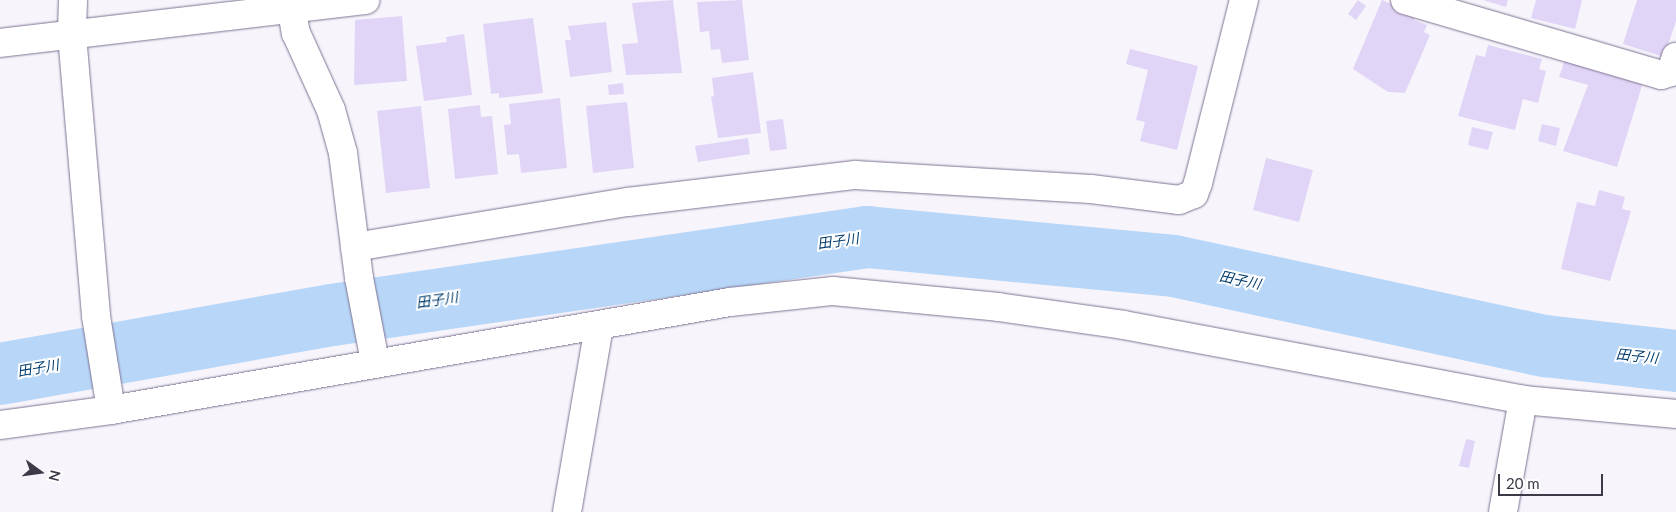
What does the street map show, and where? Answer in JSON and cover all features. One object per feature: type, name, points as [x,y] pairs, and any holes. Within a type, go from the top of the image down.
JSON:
[{"type":"street","points":[[73,0],[72,35],[96,316],[110,399]]},
{"type":"street","points":[[0,43],[72,35],[291,4],[365,0]]},
{"type":"street","points":[[356,247],[628,202],[855,175],[1091,189],[1179,200],[1194,194],[1198,183],[1244,0]]},
{"type":"street","points":[[1405,0],[1661,75],[1671,72],[1676,57]]},
{"type":"street","points":[[291,4],[296,33],[331,110],[343,153],[359,278],[373,352]]},
{"type":"street","points":[[0,425],[110,399],[373,352],[599,326],[779,296],[872,292],[1124,325],[1523,400],[1676,414]]},
{"type":"street","points":[[567,512],[599,326]]},
{"type":"street","points":[[1503,512],[1523,400]]},
{"type":"building","points":[[673,0],[682,73],[626,75],[622,44],[638,43],[632,3]]},
{"type":"building","points":[[742,0],[749,60],[722,63],[720,49],[711,50],[709,31],[700,32],[697,2]]},
{"type":"building","points":[[1358,0],[1366,6],[1356,20],[1348,14]]},
{"type":"building","points":[[1382,0],[1416,15],[1414,20],[1427,25],[1424,32],[1430,35],[1405,93],[1388,92],[1353,69]]},
{"type":"building","points":[[1483,0],[1508,0],[1506,7]]},
{"type":"building","points":[[1536,0],[1582,0],[1575,29],[1531,18]]},
{"type":"building","points":[[1637,0],[1676,0],[1676,21],[1664,57],[1623,44]]},
{"type":"building","points":[[402,16],[407,81],[354,85],[355,20]]},
{"type":"building","points":[[533,18],[543,93],[499,98],[499,93],[491,94],[483,24]]},
{"type":"building","points":[[606,22],[612,72],[570,77],[565,40],[571,40],[568,26]]},
{"type":"building","points":[[464,34],[472,95],[424,101],[416,46],[447,42],[446,37]]},
{"type":"building","points":[[1488,45],[1542,59],[1539,69],[1546,71],[1538,103],[1523,99],[1515,130],[1458,116],[1476,55],[1485,57]]},
{"type":"building","points":[[1130,49],[1198,66],[1177,150],[1140,141],[1145,122],[1136,120],[1148,70],[1126,64]]},
{"type":"building","points":[[1566,56],[1644,79],[1617,167],[1563,151],[1588,85],[1559,77]]},
{"type":"building","points":[[753,72],[761,133],[718,138],[711,97],[714,96],[712,78]]},
{"type":"building","points":[[623,83],[624,94],[609,95],[608,85]]},
{"type":"building","points":[[560,98],[567,168],[521,173],[519,154],[507,155],[504,125],[511,124],[509,104]]},
{"type":"building","points":[[627,102],[634,168],[593,173],[586,106]]},
{"type":"building","points":[[480,105],[481,117],[492,116],[498,174],[455,179],[448,109]]},
{"type":"building","points":[[421,106],[430,188],[386,193],[377,111]]},
{"type":"building","points":[[783,119],[787,149],[770,151],[766,121]]},
{"type":"building","points":[[1542,124],[1560,128],[1556,146],[1538,141]]},
{"type":"building","points":[[1472,127],[1493,132],[1488,150],[1468,145]]},
{"type":"building","points":[[748,138],[750,154],[698,162],[695,146]]},
{"type":"building","points":[[1266,158],[1313,170],[1299,222],[1253,210]]},
{"type":"building","points":[[1599,190],[1625,197],[1622,209],[1631,211],[1610,281],[1561,269],[1577,202],[1595,206]]},
{"type":"building","points":[[1466,439],[1475,441],[1469,468],[1459,466]]},
{"type":"waterway","name":"田子川","points":[[0,374],[332,315],[867,237],[1174,266],[1545,346],[1676,361]]}]
